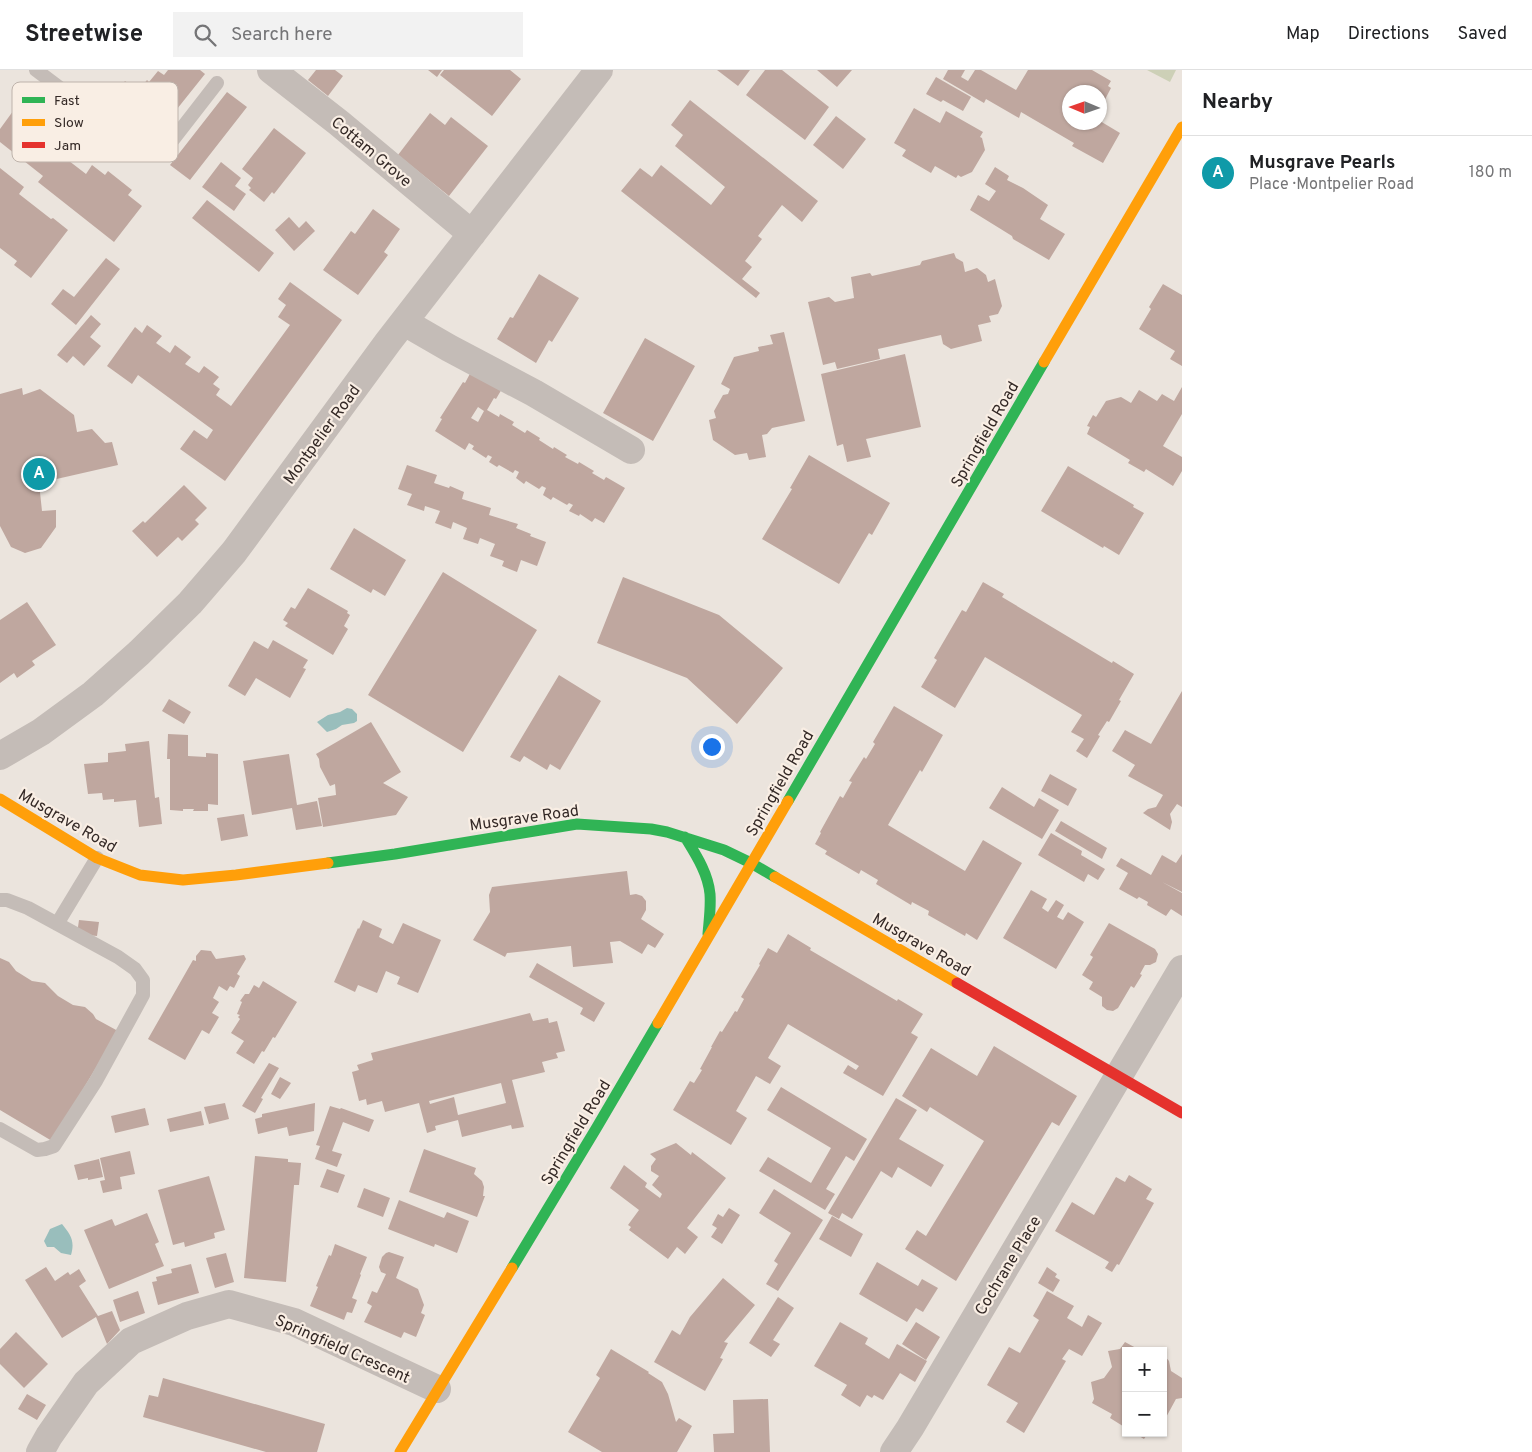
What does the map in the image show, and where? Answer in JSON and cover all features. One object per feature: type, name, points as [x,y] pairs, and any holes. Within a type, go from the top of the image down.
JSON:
[{"type":"street","name":"Cottam Grove","points":[[271,70],[339,123],[472,234]]},
{"type":"street","name":"Montpelier Road","points":[[0,756],[41,732],[93,694],[139,653],[190,603],[234,552],[404,322],[599,70]]},
{"type":"street","name":"Springfield Road","points":[[400,1452],[597,1127],[1182,127]]},
{"type":"street","points":[[404,322],[534,393],[632,450]]},
{"type":"street","name":"Musgrave Road","points":[[0,799],[98,858],[140,875],[183,880],[395,854],[578,824],[651,829],[685,837],[724,850],[751,863],[1182,1113]]},
{"type":"street","points":[[685,837],[698,859],[708,882],[710,900],[707,940]]},
{"type":"street","name":"Cochrane Place","points":[[894,1452],[1182,969]]},
{"type":"street","name":"Springfield Crescent","points":[[40,1452],[86,1383],[131,1341],[186,1316],[229,1304],[294,1322],[437,1389]]},
{"type":"lane","points":[[36,70],[52,82]]},
{"type":"lane","points":[[178,133],[217,83]]},
{"type":"lane","points":[[57,924],[98,858]]},
{"type":"lane","points":[[0,900],[8,900],[28,908],[118,957],[134,969],[143,980],[143,995],[96,1081],[54,1146],[46,1150],[37,1150],[0,1129]]},
{"type":"green space","points":[[1147,70],[1176,70],[1170,82]]},
{"type":"water","points":[[347,708],[352,709],[357,714],[357,721],[354,723],[342,725],[327,732],[317,722],[328,715]]},
{"type":"water","points":[[62,1224],[71,1238],[73,1246],[71,1255],[61,1253],[54,1247],[47,1247],[44,1241],[50,1229]]},
{"type":"building","points":[[168,70],[200,70],[205,74],[178,108],[178,82],[149,82],[158,71],[164,75]]},
{"type":"building","points":[[316,70],[335,70],[343,76],[328,96],[308,80]]},
{"type":"building","points":[[428,70],[442,70],[437,77]]},
{"type":"building","points":[[444,70],[510,70],[521,79],[492,116],[440,75]]},
{"type":"building","points":[[717,70],[750,70],[738,86]]},
{"type":"building","points":[[765,70],[782,70],[829,107],[805,140],[746,95]]},
{"type":"building","points":[[817,70],[852,70],[837,87]]},
{"type":"building","points":[[948,70],[965,70],[961,77],[968,81],[975,70],[981,70],[1016,90],[1028,70],[1092,70],[1111,81],[1108,86],[1111,88],[1107,96],[1107,85],[1062,85],[1062,130],[1107,130],[1107,125],[1120,133],[1103,163],[1072,146],[1074,143],[1021,112],[1019,118],[986,99],[984,103],[943,79]]},
{"type":"building","points":[[936,77],[971,97],[963,111],[943,100],[941,102],[926,94]]},
{"type":"building","points":[[227,92],[247,107],[190,180],[170,165],[172,162],[178,162],[178,155]]},
{"type":"building","points":[[690,100],[818,201],[802,222],[782,205],[758,236],[762,239],[745,261],[752,267],[742,279],[760,293],[756,298],[621,191],[640,168],[652,177],[661,165],[711,205],[725,187],[675,146],[683,135],[671,125]]},
{"type":"building","points":[[914,108],[940,123],[946,111],[983,132],[980,137],[982,138],[985,150],[972,172],[961,177],[958,175],[956,178],[935,166],[931,173],[902,156],[906,150],[894,143]]},
{"type":"building","points":[[12,112],[12,151],[0,142],[0,129]]},
{"type":"building","points":[[430,113],[445,125],[451,117],[488,146],[449,196],[398,155]]},
{"type":"building","points":[[836,116],[866,139],[843,169],[813,145]]},
{"type":"building","points":[[274,128],[306,153],[274,194],[272,192],[264,202],[249,190],[251,188],[248,185],[253,178],[242,169]]},
{"type":"building","points":[[25,162],[70,162],[86,174],[92,165],[105,175],[108,171],[132,190],[128,195],[142,206],[114,242],[38,182],[43,176]]},
{"type":"building","points":[[221,162],[241,178],[235,186],[246,194],[234,211],[202,187]]},
{"type":"building","points":[[995,167],[1009,176],[1007,180],[1048,205],[1040,219],[1065,234],[1049,260],[1013,239],[1012,236],[970,210],[978,195],[989,201],[996,191],[985,184]]},
{"type":"building","points":[[0,168],[24,187],[19,194],[68,230],[31,278],[14,265],[17,261],[0,248]]},
{"type":"building","points":[[207,200],[274,253],[259,272],[192,218]]},
{"type":"building","points":[[373,209],[400,229],[384,252],[388,255],[358,295],[323,270],[351,231],[355,234]]},
{"type":"building","points":[[289,217],[299,228],[306,221],[315,231],[294,251],[275,230]]},
{"type":"building","points":[[954,253],[956,258],[963,262],[965,272],[977,268],[986,275],[988,282],[995,279],[1002,306],[998,314],[989,316],[991,322],[978,325],[982,341],[951,349],[943,344],[941,335],[878,349],[880,359],[837,369],[835,362],[823,365],[808,302],[829,297],[835,302],[854,298],[851,277],[870,273],[872,276],[920,265],[922,261]]},
{"type":"building","points":[[106,258],[120,269],[76,325],[51,304],[63,289],[74,297]]},
{"type":"building","points":[[539,274],[579,298],[552,342],[549,340],[536,363],[497,339],[510,317],[513,318]]},
{"type":"building","points":[[290,282],[342,320],[225,481],[180,449],[194,430],[207,439],[213,430],[138,375],[132,384],[107,366],[135,327],[142,333],[147,325],[162,336],[156,343],[170,353],[175,345],[191,357],[185,364],[199,373],[204,366],[219,377],[213,384],[220,389],[216,395],[231,406],[290,325],[278,317],[286,305],[278,299]]},
{"type":"building","points":[[1163,284],[1182,295],[1182,366],[1170,359],[1175,351],[1139,329],[1151,309],[1149,307]]},
{"type":"building","points":[[91,315],[101,324],[90,337],[101,346],[84,366],[73,356],[67,363],[57,355]]},
{"type":"building","points":[[784,332],[805,421],[772,428],[767,434],[762,435],[766,457],[749,460],[747,453],[735,455],[713,440],[709,420],[716,418],[714,411],[723,395],[728,394],[730,389],[721,384],[734,357],[759,351],[758,347],[773,344],[770,335]]},
{"type":"building","points":[[645,338],[695,366],[653,441],[603,413]]},
{"type":"building","points":[[905,354],[921,427],[866,439],[871,457],[847,462],[843,444],[837,446],[821,374]]},
{"type":"building","points":[[473,368],[503,387],[487,410],[499,417],[500,414],[514,422],[512,425],[525,433],[527,430],[553,449],[554,447],[567,455],[565,457],[578,464],[579,462],[594,471],[592,473],[604,480],[606,477],[625,488],[604,523],[595,518],[592,522],[580,514],[579,516],[569,511],[573,505],[569,503],[567,505],[553,497],[551,500],[543,495],[546,488],[542,486],[539,489],[526,481],[524,484],[516,478],[519,472],[515,470],[513,473],[499,465],[497,467],[489,462],[492,457],[488,455],[486,458],[472,449],[474,446],[469,443],[465,450],[435,431],[442,419],[440,418],[463,382],[465,383]],"holes":[[[478,407],[484,411],[478,422],[471,418]]]},
{"type":"building","points":[[1182,387],[1182,414],[1163,446],[1182,457],[1182,471],[1173,486],[1146,469],[1144,472],[1128,463],[1130,460],[1087,434],[1090,427],[1087,426],[1093,415],[1096,417],[1106,401],[1121,397],[1131,403],[1139,390],[1157,401],[1162,394],[1174,401]]},
{"type":"building","points":[[22,388],[23,395],[40,389],[74,415],[77,432],[92,429],[105,443],[112,442],[118,465],[39,483],[42,511],[56,510],[56,527],[41,548],[25,553],[11,547],[0,526],[0,394]]},
{"type":"building","points":[[809,455],[890,503],[872,535],[869,533],[839,584],[762,539],[792,489],[790,488]]},
{"type":"building","points":[[407,465],[437,475],[434,483],[449,488],[450,486],[464,492],[462,499],[491,508],[489,515],[518,524],[516,528],[546,542],[537,566],[521,560],[517,572],[502,566],[504,561],[490,556],[495,544],[480,538],[478,544],[463,539],[467,528],[453,522],[451,529],[435,523],[440,511],[425,506],[424,511],[407,505],[412,494],[398,489]]},
{"type":"building","points":[[1068,466],[1134,505],[1133,507],[1144,513],[1119,555],[1104,546],[1103,548],[1041,511]]},
{"type":"building","points":[[184,485],[207,508],[195,520],[199,524],[182,541],[178,537],[157,557],[132,531],[143,521],[145,523]]},
{"type":"building","points":[[354,528],[406,560],[385,596],[373,589],[371,593],[330,569]]},
{"type":"building","points":[[443,572],[537,630],[463,752],[368,695]]},
{"type":"building","points":[[623,577],[719,615],[783,668],[737,724],[687,678],[597,643]]},
{"type":"building","points":[[983,582],[1004,594],[1002,597],[1112,663],[1113,661],[1134,674],[1119,700],[1121,701],[1109,722],[1107,721],[1098,735],[1100,736],[1087,758],[1076,751],[1084,739],[1071,732],[1082,715],[985,657],[955,708],[921,687],[937,660],[934,658],[962,610],[966,612]]},
{"type":"building","points":[[308,588],[348,611],[347,613],[350,615],[344,626],[348,629],[333,655],[285,626],[288,623],[283,620],[291,607],[295,609]]},
{"type":"building","points":[[27,602],[56,645],[32,661],[35,665],[17,678],[14,673],[0,683],[0,620]]},
{"type":"building","points":[[273,640],[308,660],[303,668],[306,669],[290,698],[256,678],[245,696],[228,686],[254,641],[268,649]]},
{"type":"building","points":[[559,675],[601,701],[560,770],[550,764],[547,770],[524,756],[520,762],[510,757]]},
{"type":"building","points":[[1182,691],[1182,807],[1177,804],[1170,814],[1172,822],[1170,830],[1143,813],[1148,809],[1156,807],[1163,795],[1128,776],[1135,765],[1112,751],[1125,730],[1151,744]]},
{"type":"building","points":[[169,699],[191,712],[184,724],[162,711]]},
{"type":"building","points":[[894,706],[943,735],[888,825],[965,871],[983,840],[1022,863],[977,940],[966,933],[965,936],[928,915],[929,911],[912,902],[911,905],[876,884],[878,880],[861,870],[859,874],[825,854],[827,851],[815,844],[840,796],[843,798],[852,782],[849,781],[864,757],[866,759],[875,744],[873,742]]},
{"type":"building","points":[[371,722],[401,772],[383,783],[408,797],[396,815],[323,827],[318,798],[336,795],[335,784],[330,786],[320,767],[316,754]]},
{"type":"building","points":[[168,734],[188,735],[188,756],[206,757],[206,753],[218,754],[218,805],[208,804],[208,811],[193,811],[194,809],[183,809],[183,811],[170,810],[170,759],[167,759]]},
{"type":"building","points":[[149,741],[155,798],[159,797],[162,824],[139,827],[136,800],[114,802],[114,799],[103,800],[102,793],[88,794],[84,764],[108,762],[108,753],[126,751],[125,744]]},
{"type":"building","points":[[289,754],[297,805],[317,801],[322,826],[296,830],[292,808],[252,815],[243,761]]},
{"type":"building","points":[[1050,774],[1077,789],[1068,806],[1041,791]]},
{"type":"building","points":[[1002,787],[1034,807],[1039,798],[1059,810],[1042,839],[989,808]]},
{"type":"building","points":[[244,814],[248,836],[221,841],[217,818]]},
{"type":"building","points":[[1061,821],[1107,848],[1102,859],[1055,831]]},
{"type":"building","points":[[1051,833],[1082,851],[1081,855],[1105,869],[1098,880],[1088,874],[1084,882],[1038,855]]},
{"type":"building","points":[[1182,854],[1182,892],[1162,882],[1182,893],[1182,916],[1171,909],[1166,916],[1147,905],[1148,902],[1139,897],[1137,899],[1119,889],[1128,873],[1116,866],[1121,858],[1151,875],[1162,855],[1176,863]]},
{"type":"building","points":[[627,871],[630,895],[642,896],[646,901],[646,910],[641,919],[664,934],[655,948],[648,944],[642,954],[620,941],[610,942],[613,963],[573,967],[571,946],[507,953],[505,957],[473,940],[490,912],[489,895],[492,887]]},
{"type":"building","points":[[1031,890],[1047,899],[1042,908],[1048,912],[1056,900],[1064,905],[1057,917],[1063,920],[1068,912],[1084,922],[1056,969],[1003,938]]},
{"type":"building","points":[[79,920],[99,922],[97,936],[77,934]]},
{"type":"building","points":[[363,920],[382,929],[379,937],[393,944],[403,923],[441,940],[418,993],[397,984],[400,977],[386,971],[377,993],[358,985],[355,992],[334,982]]},
{"type":"building","points":[[1109,923],[1155,949],[1158,954],[1156,962],[1145,965],[1140,974],[1142,975],[1134,988],[1131,986],[1118,1008],[1113,1011],[1107,1010],[1102,1006],[1102,997],[1089,989],[1093,982],[1082,975],[1093,957],[1090,955]]},
{"type":"building","points":[[788,934],[811,948],[810,950],[897,1001],[898,999],[923,1014],[911,1033],[918,1037],[883,1096],[843,1073],[848,1065],[856,1070],[859,1066],[788,1024],[768,1058],[781,1066],[770,1084],[756,1076],[736,1111],[747,1118],[731,1145],[673,1110],[690,1081],[694,1083],[702,1070],[700,1069],[720,1031],[722,1032],[735,1011],[737,1012],[744,999],[741,997],[768,948],[777,953]]},
{"type":"building","points":[[201,950],[211,951],[216,959],[244,955],[246,959],[237,974],[240,976],[234,988],[230,986],[227,991],[219,986],[213,998],[219,1002],[212,1013],[219,1017],[209,1034],[202,1030],[185,1060],[148,1039],[193,960],[196,961],[196,956]]},
{"type":"building","points":[[0,958],[9,962],[16,971],[32,981],[45,983],[58,996],[73,1005],[85,1007],[96,1019],[118,1031],[52,1141],[0,1110]]},
{"type":"building","points":[[537,963],[605,1003],[594,1022],[580,1014],[583,1008],[529,977]]},
{"type":"building","points":[[263,981],[297,1002],[275,1038],[273,1037],[254,1064],[236,1053],[244,1041],[231,1033],[240,1019],[238,1017],[240,1015],[237,1014],[242,1002],[240,1001],[245,994],[249,994],[254,985],[259,988]]},
{"type":"building","points":[[530,1013],[533,1021],[548,1018],[549,1023],[557,1021],[565,1051],[556,1053],[558,1058],[542,1062],[545,1072],[512,1080],[524,1127],[512,1129],[511,1125],[462,1137],[458,1120],[435,1126],[436,1130],[427,1133],[419,1103],[385,1112],[382,1101],[367,1105],[366,1099],[359,1101],[352,1072],[359,1070],[357,1065],[373,1060],[371,1053]],"holes":[[[501,1083],[506,1103],[458,1115],[454,1097],[430,1104],[429,1101]]]},
{"type":"building","points":[[994,1046],[1077,1096],[1059,1126],[1052,1122],[956,1281],[905,1249],[917,1230],[926,1236],[984,1141],[930,1107],[927,1112],[902,1096],[931,1048],[977,1076]]},
{"type":"building","points":[[269,1063],[279,1068],[261,1098],[263,1099],[255,1113],[242,1106]]},
{"type":"building","points":[[280,1077],[291,1083],[280,1099],[271,1094]]},
{"type":"building","points":[[781,1087],[867,1139],[854,1161],[846,1156],[826,1189],[835,1194],[825,1210],[759,1171],[768,1157],[811,1183],[831,1148],[767,1110]]},
{"type":"building","points":[[896,1098],[917,1110],[899,1139],[944,1165],[931,1187],[898,1167],[892,1178],[881,1171],[852,1219],[842,1213],[839,1219],[828,1213]]},
{"type":"building","points":[[225,1103],[229,1119],[209,1124],[204,1107]]},
{"type":"building","points":[[315,1103],[314,1131],[289,1136],[287,1127],[258,1134],[255,1119],[262,1117],[262,1114]]},
{"type":"building","points":[[330,1106],[374,1120],[369,1132],[343,1122],[332,1151],[342,1154],[337,1167],[315,1159],[320,1146],[316,1145]]},
{"type":"building","points":[[145,1108],[149,1125],[115,1133],[111,1116]]},
{"type":"building","points":[[201,1111],[204,1125],[170,1132],[167,1119]]},
{"type":"building","points":[[676,1143],[691,1155],[692,1152],[726,1178],[687,1228],[698,1237],[685,1254],[677,1247],[668,1259],[629,1230],[631,1227],[628,1225],[639,1210],[610,1188],[624,1165],[647,1183],[645,1187],[660,1198],[662,1194],[652,1185],[659,1176],[651,1171],[651,1166],[656,1159],[650,1154]]},
{"type":"building","points":[[424,1149],[476,1168],[474,1174],[482,1181],[484,1187],[483,1196],[485,1196],[477,1217],[409,1192]]},
{"type":"building","points":[[130,1151],[135,1174],[120,1177],[122,1189],[103,1193],[100,1181],[105,1180],[100,1158]]},
{"type":"building","points":[[255,1156],[288,1159],[288,1162],[301,1163],[299,1185],[294,1185],[286,1282],[244,1278]]},
{"type":"building","points":[[99,1159],[103,1177],[78,1180],[74,1165]]},
{"type":"building","points":[[327,1169],[345,1175],[338,1193],[320,1187]]},
{"type":"building","points":[[1129,1175],[1152,1189],[1146,1199],[1154,1203],[1119,1265],[1117,1264],[1112,1272],[1105,1268],[1109,1262],[1055,1231],[1072,1202],[1094,1215],[1116,1177],[1125,1182]]},
{"type":"building","points":[[209,1176],[225,1230],[214,1233],[215,1238],[185,1247],[184,1242],[173,1245],[158,1190]]},
{"type":"building","points":[[364,1188],[390,1198],[383,1217],[357,1207]]},
{"type":"building","points":[[774,1189],[823,1220],[778,1291],[766,1284],[778,1264],[774,1261],[791,1233],[759,1213]]},
{"type":"building","points":[[399,1200],[444,1218],[447,1212],[469,1221],[457,1253],[435,1244],[434,1247],[388,1229]]},
{"type":"building","points":[[729,1208],[740,1215],[722,1244],[711,1237],[717,1228],[712,1225],[718,1214],[723,1217]]},
{"type":"building","points":[[147,1213],[159,1242],[155,1244],[164,1266],[109,1289],[84,1230],[112,1219],[115,1226]]},
{"type":"building","points":[[832,1216],[863,1234],[851,1257],[819,1239]]},
{"type":"building","points":[[335,1244],[367,1257],[352,1298],[357,1300],[352,1313],[347,1312],[344,1320],[310,1306],[318,1287],[316,1286]]},
{"type":"building","points":[[389,1252],[404,1257],[396,1278],[418,1289],[424,1305],[421,1313],[425,1315],[416,1337],[404,1332],[401,1338],[364,1322],[372,1306],[367,1303],[372,1291],[377,1293],[386,1274],[381,1272],[379,1267],[382,1257]]},
{"type":"building","points":[[226,1253],[234,1282],[215,1288],[206,1258]]},
{"type":"building","points":[[877,1262],[918,1286],[922,1279],[938,1288],[923,1312],[916,1308],[907,1322],[859,1294]]},
{"type":"building","points":[[191,1264],[199,1293],[158,1305],[152,1282],[157,1281],[156,1277],[172,1273],[171,1269]]},
{"type":"building","points":[[46,1267],[55,1281],[68,1272],[70,1275],[79,1269],[86,1281],[79,1286],[98,1316],[112,1311],[120,1330],[107,1344],[96,1317],[62,1338],[25,1280]]},
{"type":"building","points":[[1047,1267],[1057,1274],[1055,1277],[1060,1280],[1053,1292],[1038,1283]]},
{"type":"building","points":[[723,1278],[755,1305],[724,1342],[728,1343],[720,1358],[723,1359],[705,1391],[654,1362],[672,1330],[680,1335],[690,1317]]},
{"type":"building","points":[[138,1291],[145,1313],[120,1322],[113,1300]]},
{"type":"building","points":[[1047,1291],[1074,1306],[1067,1318],[1082,1327],[1088,1315],[1102,1323],[1082,1356],[1069,1349],[1062,1359],[1066,1361],[1024,1433],[1006,1422],[1018,1403],[987,1385],[1009,1347],[1020,1353],[1039,1320],[1033,1316]]},
{"type":"building","points":[[778,1297],[794,1308],[773,1340],[780,1344],[771,1357],[749,1343]]},
{"type":"building","points":[[840,1322],[868,1338],[865,1344],[889,1359],[897,1344],[927,1361],[915,1382],[900,1373],[883,1400],[874,1395],[872,1398],[867,1395],[860,1407],[841,1395],[847,1385],[814,1366]]},
{"type":"building","points":[[916,1322],[940,1337],[926,1360],[902,1344]]},
{"type":"building","points":[[16,1332],[48,1364],[24,1388],[0,1364],[0,1349]]},
{"type":"building","points":[[1125,1342],[1134,1347],[1122,1347],[1122,1426],[1110,1418],[1112,1414],[1092,1403],[1094,1399],[1091,1382],[1104,1378],[1112,1367],[1108,1351],[1120,1349]]},
{"type":"building","points":[[611,1349],[662,1382],[668,1394],[676,1422],[679,1418],[692,1426],[677,1452],[602,1452],[568,1432],[600,1378],[596,1375]]},
{"type":"building","points":[[1167,1359],[1171,1371],[1182,1378],[1182,1398],[1176,1399],[1167,1416]]},
{"type":"building","points":[[163,1378],[325,1424],[317,1452],[266,1452],[143,1417],[149,1395],[158,1397]]},
{"type":"building","points":[[27,1394],[46,1405],[37,1420],[18,1409]]},
{"type":"building","points":[[768,1399],[770,1452],[714,1452],[713,1434],[734,1433],[733,1400]]},
{"type":"traffic: fast","points":[[788,801],[1044,362]]},
{"type":"traffic: fast","points":[[328,863],[577,824],[651,829],[667,832],[724,850],[775,877]]},
{"type":"traffic: fast","points":[[685,837],[701,864],[709,886],[708,934]]},
{"type":"traffic: fast","points":[[512,1268],[658,1023]]},
{"type":"traffic: slow","points":[[1044,362],[1182,127]]},
{"type":"traffic: slow","points":[[0,799],[97,858],[140,875],[183,880],[328,863]]},
{"type":"traffic: slow","points":[[658,1023],[788,801]]},
{"type":"traffic: slow","points":[[775,877],[957,983]]},
{"type":"traffic: slow","points":[[400,1452],[512,1268]]},
{"type":"traffic: jam","points":[[957,983],[1182,1113]]},
{"type":"place","name":"Musgrave Pearls","points":[[39,474]]}]
